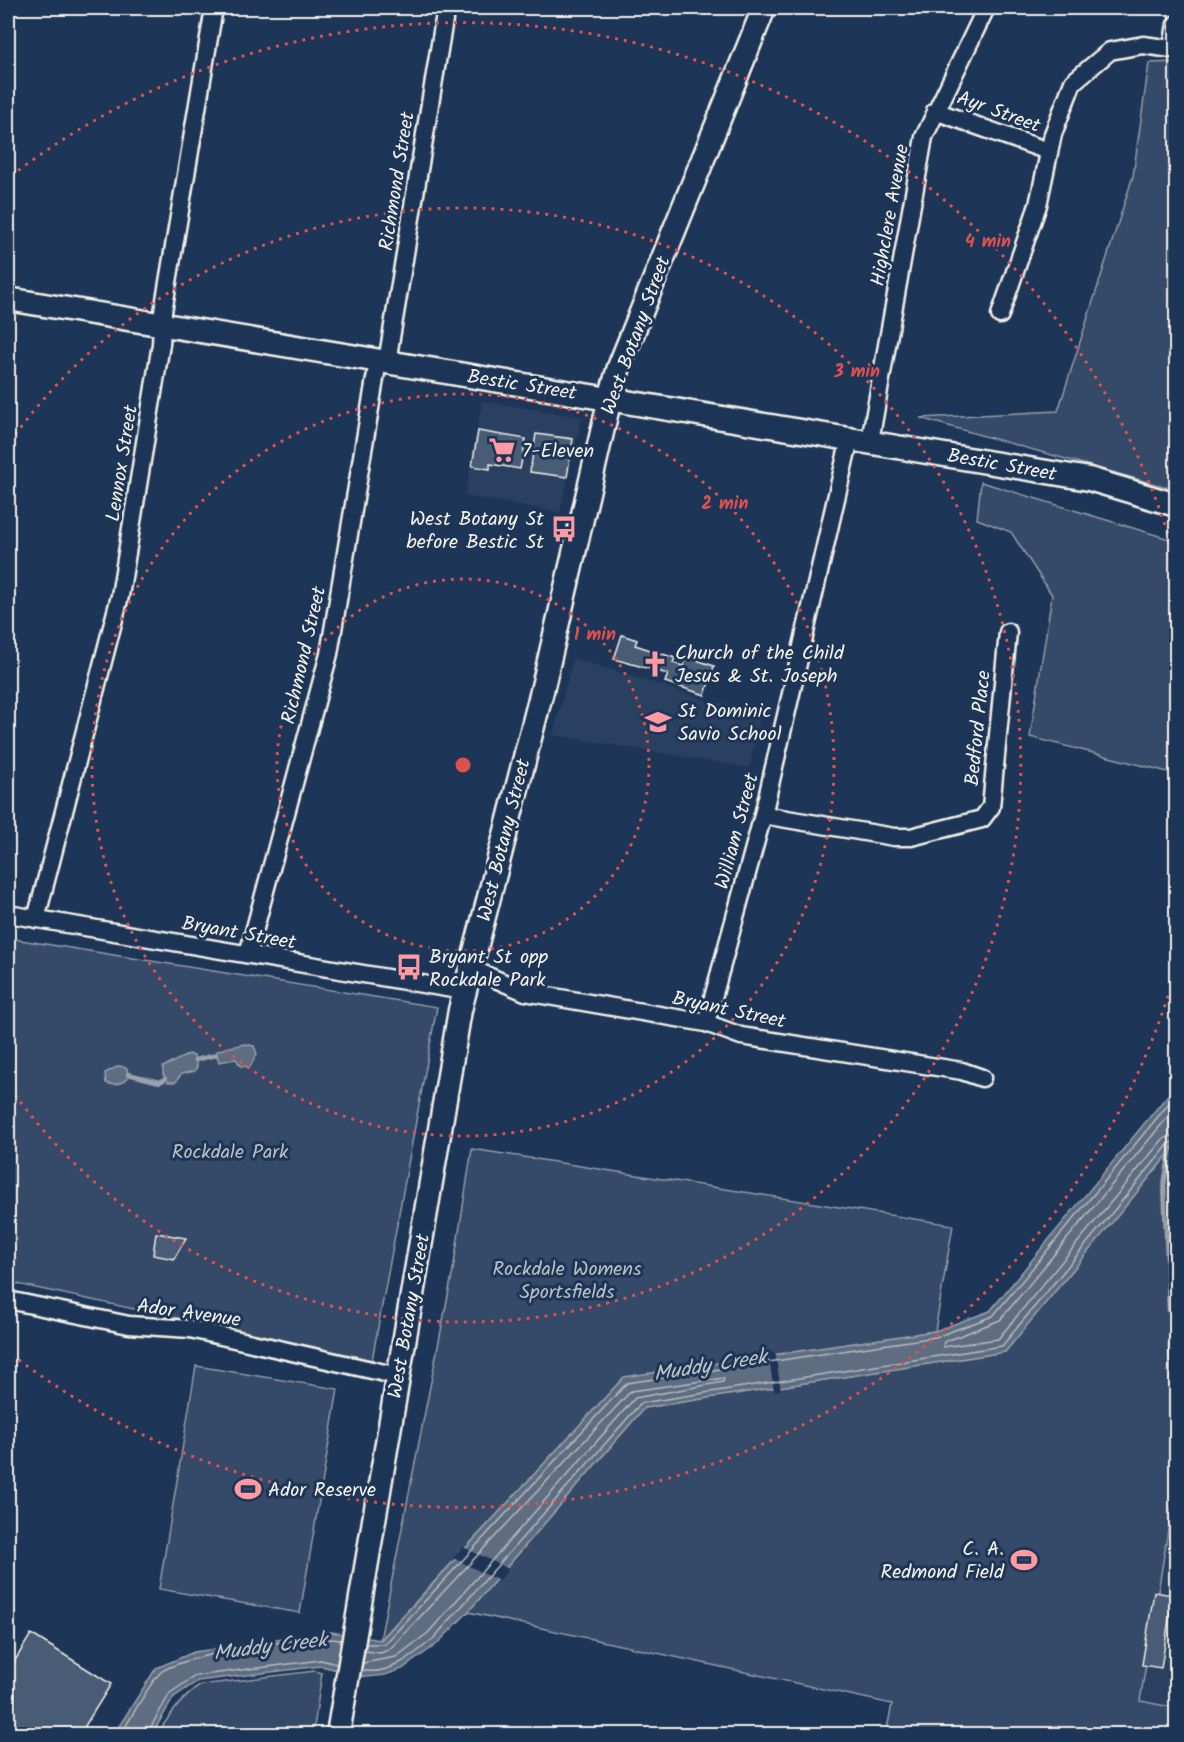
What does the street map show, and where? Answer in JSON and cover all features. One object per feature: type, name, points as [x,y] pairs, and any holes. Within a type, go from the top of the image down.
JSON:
[{"type":"main road","name":"West Botany Street","points":[[338,1734],[464,991],[542,691],[610,398],[619,368],[764,8]]},
{"type":"main road","name":"Bestic Street","points":[[8,299],[1089,479],[1176,505]]},
{"type":"street","name":"Lennox Street","points":[[36,919],[120,596],[214,8]]},
{"type":"street","name":"Richmond Street","points":[[248,954],[329,654],[446,8]]},
{"type":"street","name":"Highclere Avenue","points":[[860,440],[924,137],[986,8]]},
{"type":"street","points":[[1000,315],[1038,205],[1048,151],[1073,82],[1110,51],[1143,45],[1172,50],[1176,24]]},
{"type":"street","name":"Ayr Street","points":[[936,111],[1048,151]]},
{"type":"street","name":"William Street","points":[[706,1023],[763,815],[860,440]]},
{"type":"street","name":"Bedford Place","points":[[763,815],[894,837],[911,837],[982,819],[991,807],[1008,632]]},
{"type":"street","name":"Bryant Street","points":[[8,914],[464,991]]},
{"type":"street","name":"Bryant Street","points":[[470,968],[525,992],[706,1023],[741,1036],[962,1071],[982,1078]]},
{"type":"street","name":"Ador Avenue","points":[[8,1300],[129,1325],[190,1329],[398,1376]]},
{"type":"shaded area","points":[[482,401],[582,417],[560,512],[465,496]]},
{"type":"shaded area","name":"St Dominic Savio School","points":[[573,658],[707,700],[762,710],[749,768],[553,735]]},
{"type":"shaded area","points":[[1176,1482],[1176,1708],[1140,1702]]},
{"type":"green space","points":[[1176,62],[1176,490],[920,418],[1058,411],[1133,176],[1149,63]]},
{"type":"green space","points":[[981,482],[1176,541],[1176,774],[1030,737],[1052,595],[1011,532],[977,519]]},
{"type":"green space","name":"Rockdale Park","points":[[8,938],[437,1007],[372,1360],[8,1282]]},
{"type":"green space","points":[[1176,1145],[1176,1482],[1140,1701],[1176,1708],[1176,1734],[886,1734],[892,1704],[468,1612],[644,1408],[1005,1352]]},
{"type":"green space","name":"Rockdale Womens Sportsfields","points":[[472,1149],[953,1225],[935,1331],[624,1378],[380,1640],[453,1270]]},
{"type":"green space","name":"Ador Reserve","points":[[196,1366],[338,1389],[300,1613],[159,1589]]},
{"type":"green space","points":[[315,1671],[322,1673],[313,1734],[157,1734],[182,1701],[201,1685]]},
{"type":"water","points":[[244,1044],[254,1046],[257,1054],[250,1067],[241,1066],[236,1059],[219,1062],[216,1052]]},
{"type":"water","points":[[189,1054],[194,1056],[197,1066],[195,1071],[181,1074],[176,1082],[168,1082],[163,1074],[163,1067]]},
{"type":"water","points":[[119,1066],[127,1068],[128,1077],[118,1084],[106,1083],[105,1073]]},
{"type":"water","name":"Muddy Creek","points":[[1176,1085],[1176,1145],[1005,1352],[644,1408],[468,1612],[437,1644],[402,1669],[385,1675],[367,1677],[321,1666],[198,1681],[174,1697],[152,1734],[114,1734],[156,1668],[194,1652],[331,1632],[381,1640],[624,1377],[935,1331],[990,1311]]},
{"type":"pier","points":[[775,1352],[781,1390],[774,1391],[768,1353]]},
{"type":"pier","points":[[463,1547],[509,1569],[499,1581],[453,1558]]},
{"type":"building","points":[[478,431],[526,439],[520,469],[490,464],[490,469],[472,466]]},
{"type":"building","points":[[536,434],[573,439],[567,477],[530,472]]},
{"type":"building","name":"Church of the Child Jesus & St. Joseph","points":[[622,635],[637,640],[635,645],[675,658],[673,663],[683,666],[688,657],[714,666],[705,695],[665,682],[668,674],[614,659]]},
{"type":"building","points":[[156,1233],[186,1238],[174,1259],[153,1255]]},
{"type":"building","points":[[1154,1592],[1173,1595],[1161,1668],[1142,1665]]},
{"type":"building","points":[[31,1634],[111,1684],[80,1734],[8,1734],[8,1672]]},
{"type":"waterway","points":[[195,1060],[216,1055]]},
{"type":"waterway","points":[[128,1074],[160,1082],[165,1079]]},
{"type":"waterway","points":[[1169,1311],[1164,1184],[1171,1147]]},
{"type":"waterway","points":[[1170,1345],[1175,1480]]},
{"type":"place","name":"7-Eleven","points":[[502,450]]},
{"type":"place","name":"West Botany St before Bestic St","points":[[564,529]]},
{"type":"place","name":"Church of the Child Jesus & St. Joseph","points":[[655,664]]},
{"type":"place","name":"St Dominic Savio School","points":[[658,722]]},
{"type":"place","name":"Bryant St opp Rockdale Park","points":[[409,967]]},
{"type":"place","name":"Ador Reserve","points":[[248,1489]]},
{"type":"place","name":"C. A. Redmond Field","points":[[1024,1560]]}]
